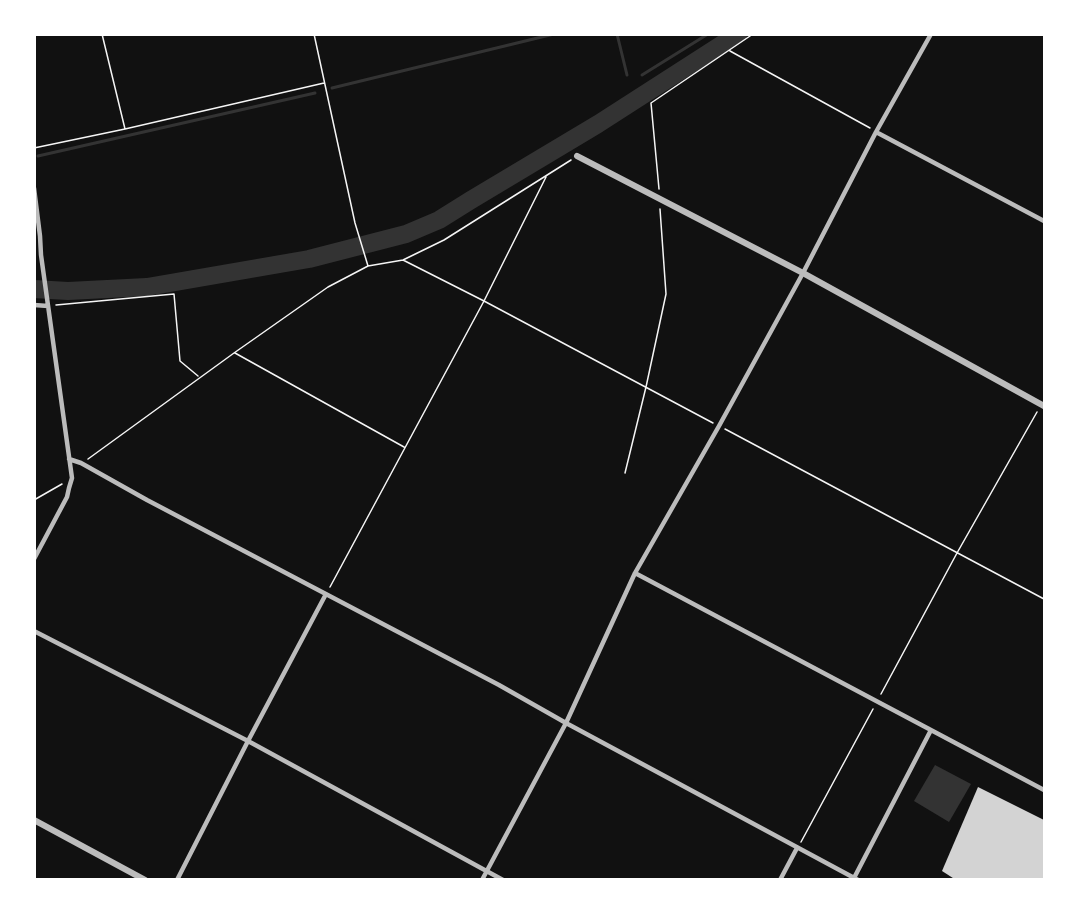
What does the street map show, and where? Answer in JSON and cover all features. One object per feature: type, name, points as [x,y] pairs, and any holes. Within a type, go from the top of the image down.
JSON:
[{"type":"street","points":[[482,879],[566,723],[635,573],[719,426],[931,34]]},
{"type":"street","points":[[876,132],[1044,221]]},
{"type":"street","points":[[577,156],[803,273],[1043,405]]},
{"type":"street","points":[[34,188],[72,478],[67,497],[34,559]]},
{"type":"street","points":[[34,305],[48,306]]},
{"type":"street","points":[[69,459],[81,463],[499,685],[856,878],[931,730]]},
{"type":"street","points":[[635,573],[1044,790]]},
{"type":"street","points":[[177,879],[326,594]]},
{"type":"street","points":[[34,631],[248,741],[503,879]]},
{"type":"street","points":[[34,820],[145,879]]},
{"type":"street","points":[[780,879],[797,848]]},
{"type":"path","points":[[102,34],[125,129]]},
{"type":"path","points":[[314,34],[355,223],[368,266]]},
{"type":"path","points":[[625,473],[666,294],[651,103],[753,34]]},
{"type":"path","points":[[729,51],[876,132]]},
{"type":"path","points":[[34,148],[324,83]]},
{"type":"path","points":[[81,463],[327,287],[368,266],[403,260],[444,240],[577,156]]},
{"type":"path","points":[[326,594],[484,301],[547,176]]},
{"type":"path","points":[[403,260],[1044,599]]},
{"type":"path","points":[[48,306],[174,294],[180,361],[198,376]]},
{"type":"path","points":[[234,353],[405,448]]},
{"type":"path","points":[[957,553],[1043,405]]},
{"type":"path","points":[[34,500],[72,478]]},
{"type":"shaded area","points":[[935,765],[971,784],[949,822],[914,801]]},
{"type":"building","points":[[978,787],[1044,820],[1044,880],[956,880],[942,871]]},
{"type":"waterway","points":[[332,88],[554,34]]},
{"type":"waterway","points":[[617,34],[627,75]]},
{"type":"waterway","points":[[642,75],[708,34]]},
{"type":"waterway","points":[[34,289],[68,291],[147,287],[309,259],[406,234],[439,220],[598,124],[738,34]]},
{"type":"waterway","points":[[38,156],[315,93]]}]
